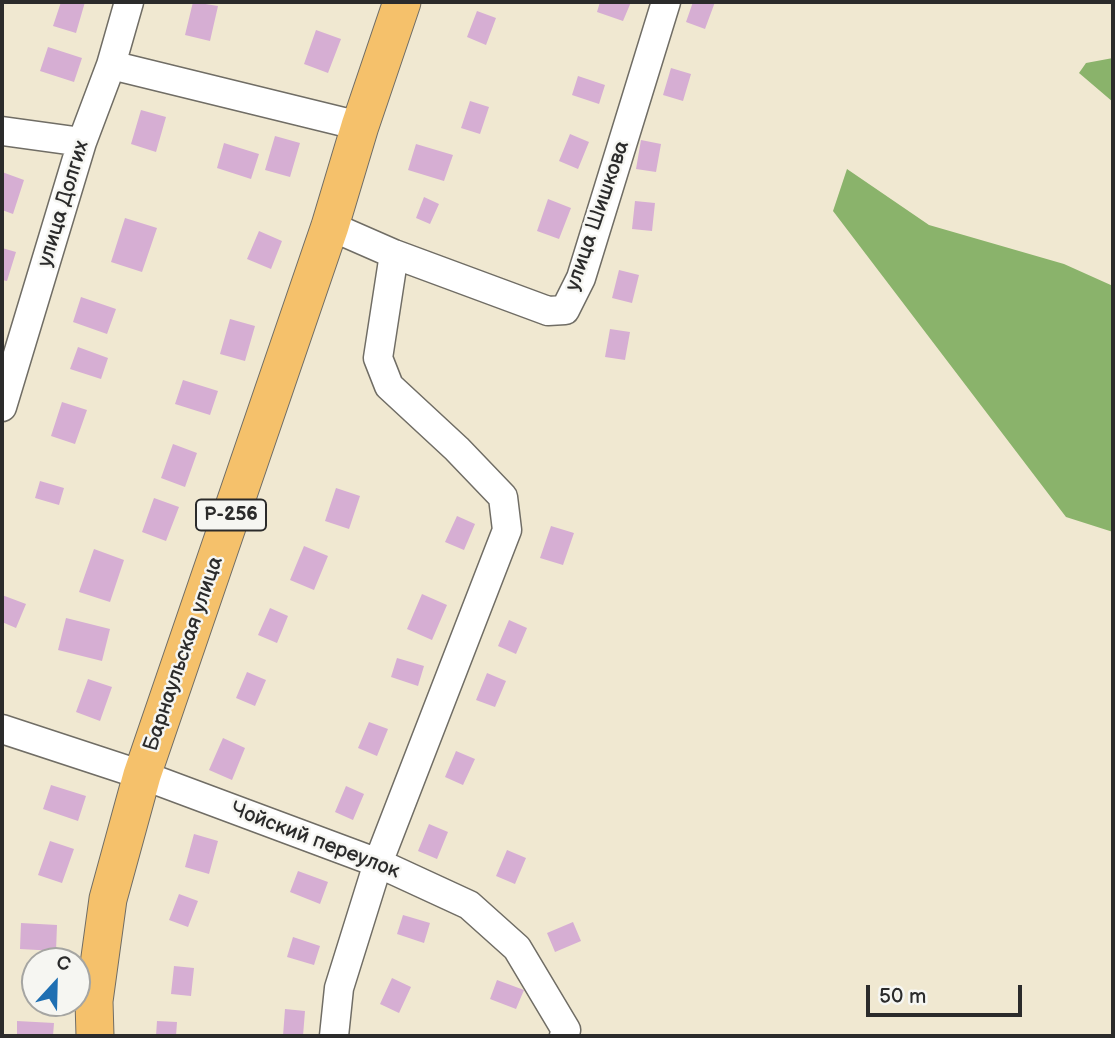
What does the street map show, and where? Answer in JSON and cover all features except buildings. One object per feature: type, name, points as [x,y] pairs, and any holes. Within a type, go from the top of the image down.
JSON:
[{"type":"main road","name":"Барнаульская улица","points":[[95,1036],[94,1002],[108,899],[142,775],[330,226],[360,125],[402,2]]},
{"type":"street","name":"улица Долгих","points":[[2,407],[82,142],[111,65],[129,2]]},
{"type":"street","name":"улица Шишкова","points":[[330,226],[394,254],[548,311],[565,310],[581,278],[666,2]]},
{"type":"street","points":[[111,65],[360,125]]},
{"type":"street","points":[[2,131],[82,142]]},
{"type":"street","points":[[334,1036],[339,988],[378,863],[507,530],[503,497],[457,449],[389,386],[378,358],[394,254]]},
{"type":"street","name":"Чойский переулок","points":[[2,729],[142,775],[378,863],[469,905],[517,948],[566,1030],[564,1036]]},
{"type":"green space","points":[[1113,58],[1113,102],[1079,73],[1086,63]]},
{"type":"green space","points":[[847,169],[929,225],[1064,264],[1113,286],[1113,532],[1066,517],[833,211]]}]
